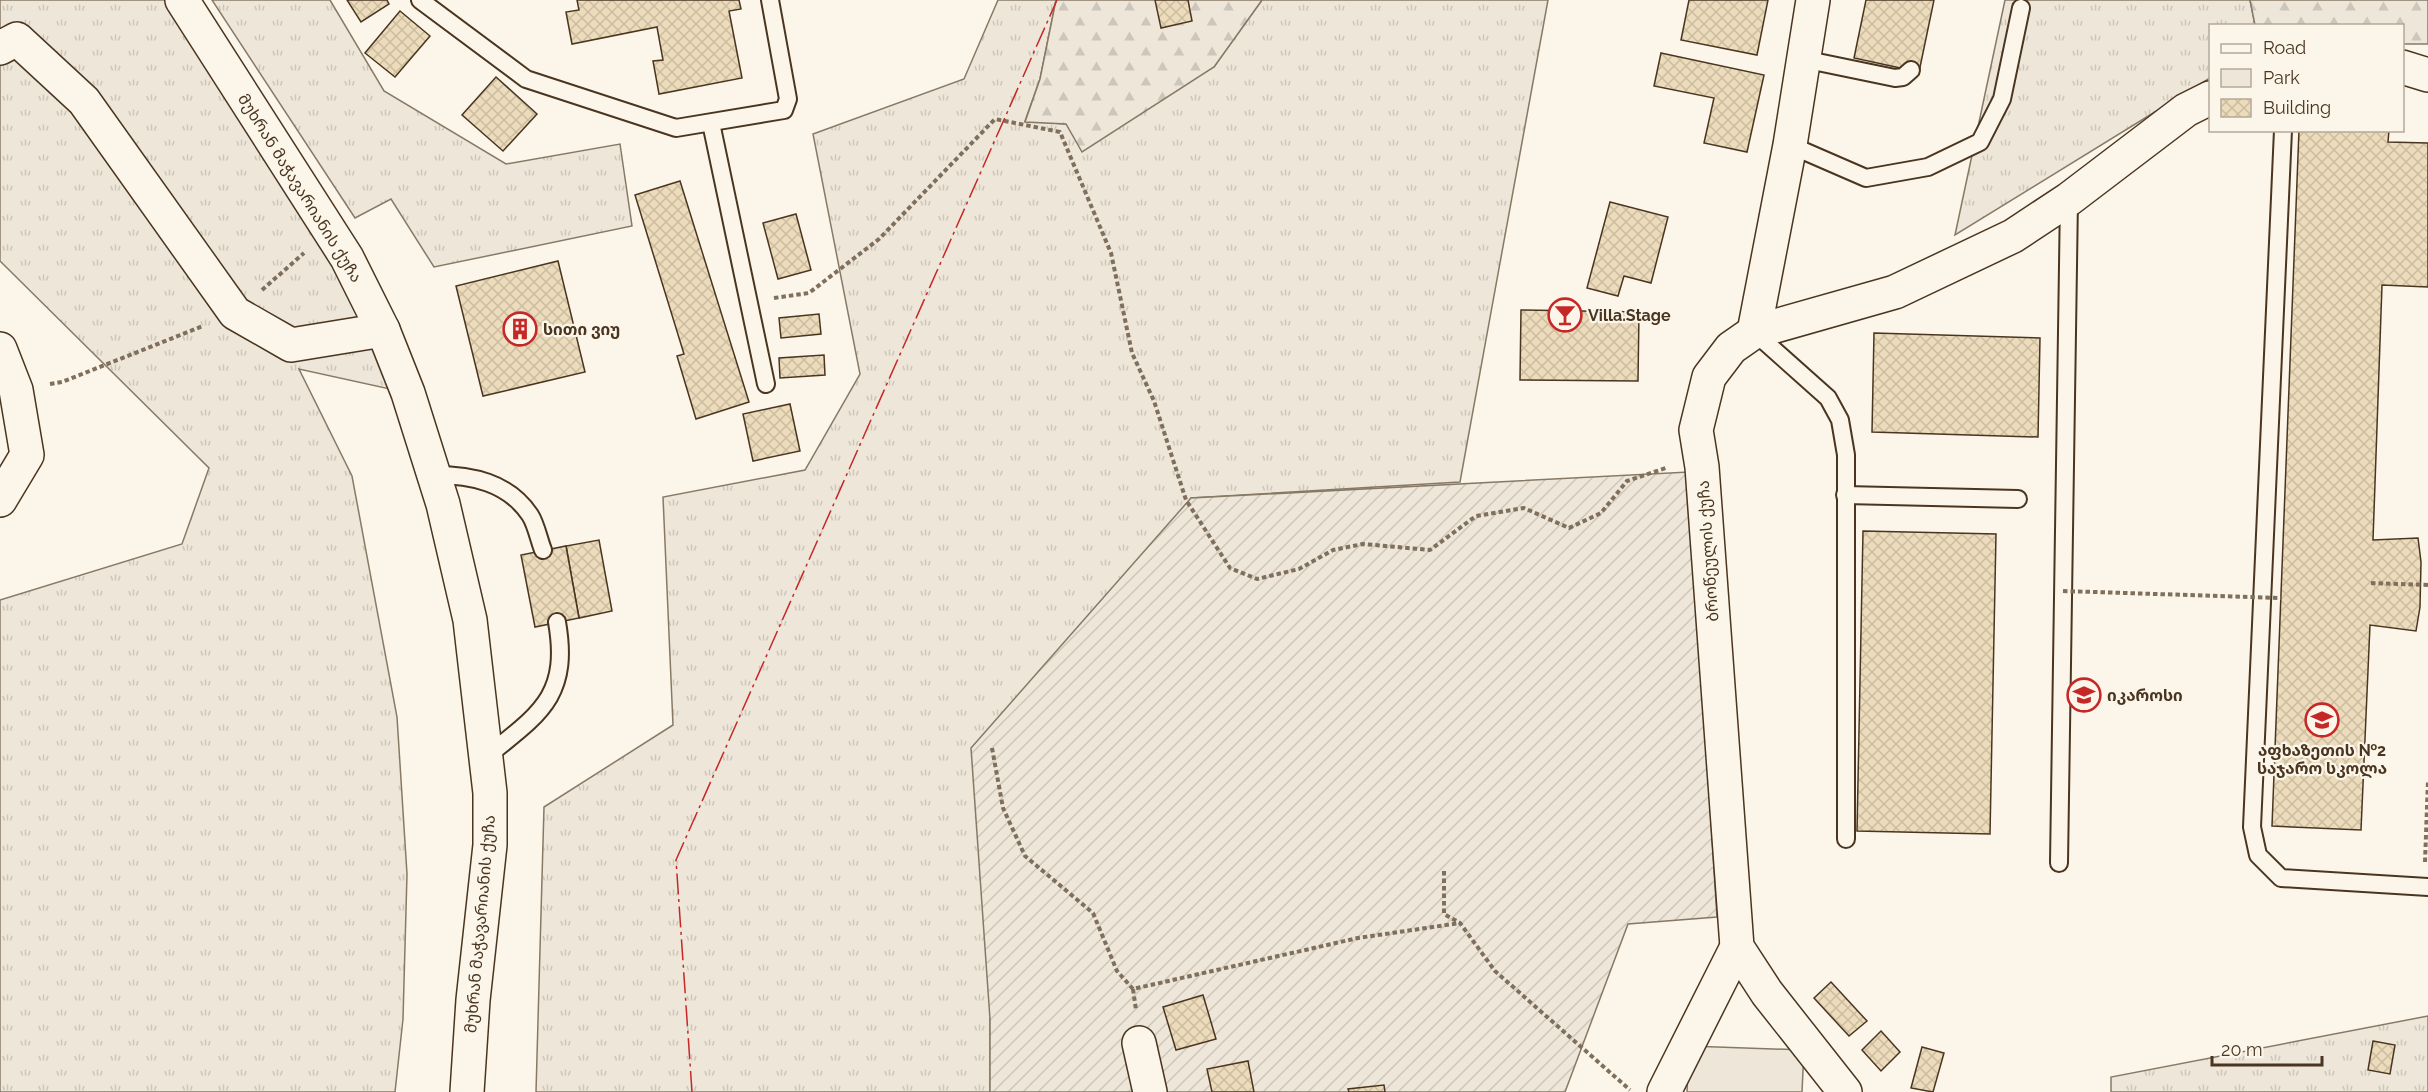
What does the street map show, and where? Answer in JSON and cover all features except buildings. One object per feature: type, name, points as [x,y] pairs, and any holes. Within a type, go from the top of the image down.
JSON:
[{"type":"street","name":"მუხრან მაჭავარიანის ქუჩა","points":[[182,0],[347,258],[383,330],[408,393],[435,475],[470,620],[486,757],[490,845],[473,1000],[467,1092]]},
{"type":"street","points":[[1813,0],[1790,145],[1754,332],[1895,292],[2013,236],[2070,199],[2186,110],[2209,99]]},
{"type":"street","points":[[0,48],[17,39],[84,101],[235,313],[291,345],[383,330]]},
{"type":"street","points":[[2404,67],[2428,75]]},
{"type":"street","name":"ბროწეულის ქუჩა","points":[[1754,332],[1731,348],[1709,377],[1696,430],[1702,467],[1737,947],[1767,993],[1845,1092]]},
{"type":"street","points":[[0,349],[16,390],[27,455],[0,500]]},
{"type":"street","points":[[1664,1092],[1737,947]]},
{"type":"street","points":[[1139,1043],[1150,1092]]},
{"type":"lane","points":[[420,0],[526,79],[676,128],[778,112],[787,105],[770,0]]},
{"type":"lane","points":[[1790,145],[1866,178],[1928,167],[1980,142],[2002,99],[2021,8]]},
{"type":"lane","points":[[1803,59],[1895,78],[1903,77],[1911,70]]},
{"type":"lane","points":[[711,123],[766,384]]},
{"type":"lane","points":[[2283,132],[2252,827],[2258,855],[2281,878],[2426,887]]},
{"type":"lane","points":[[2059,863],[2070,199]]},
{"type":"lane","points":[[1754,332],[1828,398],[1840,420],[1846,455],[1846,838]]},
{"type":"lane","points":[[435,475],[461,475],[488,481],[506,492],[530,515],[543,550]]},
{"type":"lane","points":[[1845,495],[2018,499]]},
{"type":"lane","points":[[486,757],[536,716],[557,686],[562,652],[557,622]]},
{"type":"path","points":[[749,301],[809,293],[879,239],[995,119],[1060,132],[1111,253],[1132,353],[1154,401],[1186,500],[1230,568],[1257,579],[1299,569],[1333,550],[1363,544],[1430,550],[1476,516],[1524,508],[1569,528],[1600,513],[1627,481],[1660,468],[1702,467]]},
{"type":"path","points":[[16,390],[62,382],[235,313],[330,231]]},
{"type":"path","points":[[2371,582],[2428,585]]},
{"type":"path","points":[[2063,591],[2281,598]]},
{"type":"path","points":[[992,748],[1003,808],[1025,856],[1093,914],[1117,971],[1133,989],[1358,938],[1460,923]]},
{"type":"path","points":[[2426,887],[2428,780]]},
{"type":"path","points":[[1444,870],[1444,914],[1460,923],[1495,971],[1632,1092]]},
{"type":"green space","points":[[0,0],[182,0],[408,393],[299,369],[352,476],[397,717],[407,874],[403,1019],[395,1092],[0,1092],[0,600],[182,544],[209,468],[0,261]]},
{"type":"green space","points":[[212,0],[330,0],[384,91],[506,164],[620,144],[632,226],[434,267],[391,199],[355,218]]},
{"type":"green space","points":[[998,0],[1056,0],[1040,79],[1025,121],[1066,124],[1214,67],[1262,0],[1548,0],[1460,482],[1191,498],[990,1019],[990,1092],[536,1092],[544,807],[673,725],[663,497],[805,470],[860,374],[813,134],[964,79]]},
{"type":"green space","points":[[1056,0],[1262,0],[1214,67],[1082,152],[1066,124],[1025,122],[1040,79]]},
{"type":"green space","points":[[2005,0],[2250,0],[2255,24],[2209,24],[2209,79],[1955,235]]},
{"type":"green space","points":[[2250,0],[2428,0],[2428,44],[2404,44],[2404,24],[2255,24]]},
{"type":"green space","points":[[1689,472],[1717,917],[1628,924],[1565,1092],[990,1092],[990,1019],[971,748],[1191,498]]},
{"type":"green space","points":[[2428,1016],[2428,1092],[2111,1092],[2111,1077]]},
{"type":"green space","points":[[1689,1046],[1804,1050],[1802,1092],[1687,1092]]},
{"type":"power","points":[[692,1092],[676,860],[1057,0]]},
{"type":"place","name":"Villa.Stage","points":[[1565,315]]},
{"type":"place","name":"სითი ვიუ","points":[[520,329]]},
{"type":"place","name":"იკაროსი","points":[[2084,695]]},
{"type":"place","name":"აფხაზეთის №2 საჯარო სკოლა","points":[[2322,720]]}]
